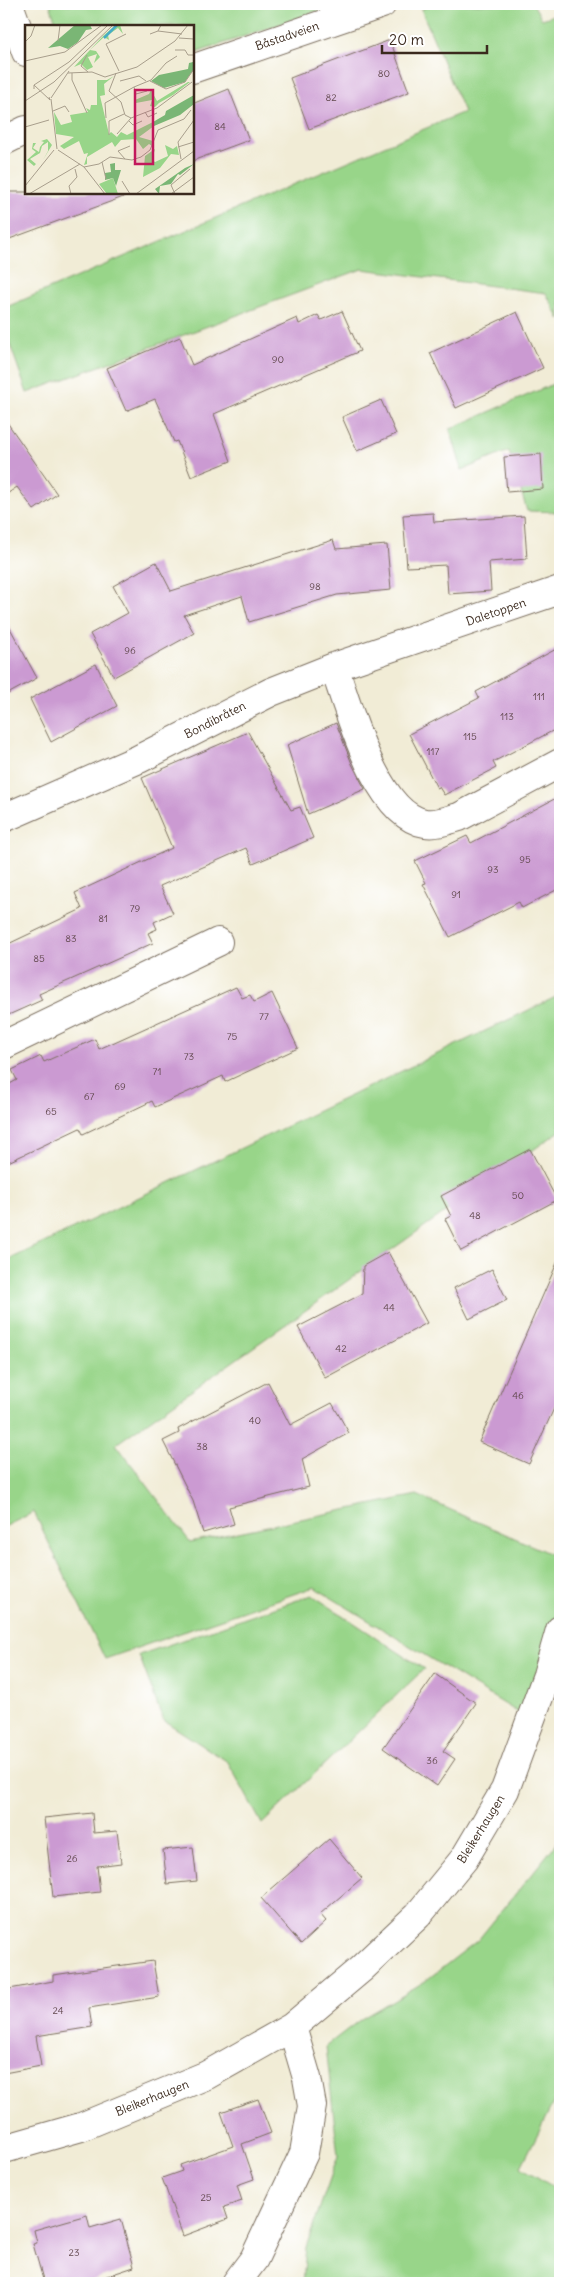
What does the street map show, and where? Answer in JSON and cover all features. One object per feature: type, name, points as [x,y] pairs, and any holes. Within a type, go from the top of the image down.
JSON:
[{"type":"street","points":[[9,4],[25,49]]},
{"type":"street","name":"Båstadveien","points":[[194,68],[382,4]]},
{"type":"street","points":[[4,141],[25,130]]},
{"type":"street","name":"Daletoppen","points":[[432,635],[560,590]]},
{"type":"street","name":"Bondibråten","points":[[4,818],[139,759],[271,692],[334,667],[432,635]]},
{"type":"street","points":[[334,667],[366,756],[380,785],[400,811],[412,819],[426,824],[459,817],[560,763]]},
{"type":"street","points":[[4,1045],[218,942]]},
{"type":"street","name":"Bleikerhaugen","points":[[4,2149],[81,2127],[207,2075],[292,2027],[360,1969],[418,1915],[464,1859],[505,1790],[547,1675],[560,1630]]},
{"type":"street","points":[[236,2283],[254,2259],[304,2153],[312,2106],[308,2078],[292,2027]]},
{"type":"green space","points":[[50,4],[338,4],[194,54],[194,25],[57,25]]},
{"type":"green space","points":[[435,4],[533,4],[542,19],[560,13],[560,320],[546,293],[362,269],[27,393],[4,327],[4,308],[464,112],[421,9]]},
{"type":"green space","points":[[560,381],[560,512],[527,511],[509,451],[462,470],[450,429]]},
{"type":"green space","points":[[560,995],[560,1131],[116,1444],[190,1542],[417,1495],[560,1558],[560,1613],[527,1718],[314,1587],[105,1659],[34,1512],[4,1527],[4,1262]]},
{"type":"green space","points":[[312,1595],[424,1669],[262,1824],[228,1762],[163,1720],[139,1655]]},
{"type":"green space","points":[[560,1839],[560,2089],[521,2167],[560,2191],[560,2283],[303,2283],[306,2247],[338,2156],[326,2046],[361,2019],[424,1982],[478,1940]]},
{"type":"building","points":[[390,40],[409,92],[309,129],[290,78]]},
{"type":"building","points":[[229,89],[249,140],[194,160],[194,103]]},
{"type":"building","points":[[4,192],[25,192],[25,194],[126,194],[126,196],[4,241]]},
{"type":"building","points":[[342,311],[360,351],[214,414],[231,461],[191,477],[177,441],[174,442],[155,399],[126,411],[107,368],[180,337],[192,365],[297,318],[299,324],[318,315],[321,320]]},
{"type":"building","points":[[517,312],[543,368],[456,408],[430,353]]},
{"type":"building","points":[[381,400],[396,434],[357,451],[342,417]]},
{"type":"building","points":[[4,418],[57,494],[34,510],[17,487],[4,496]]},
{"type":"building","points":[[541,454],[543,489],[507,492],[504,457]]},
{"type":"building","points":[[433,513],[434,522],[524,516],[527,559],[489,562],[491,591],[448,594],[446,565],[407,567],[403,515]]},
{"type":"building","points":[[333,540],[336,549],[387,545],[391,590],[337,595],[249,622],[242,596],[184,615],[194,633],[114,677],[90,634],[128,613],[113,586],[156,562],[171,591]]},
{"type":"building","points":[[4,617],[37,678],[4,696]]},
{"type":"building","points":[[560,647],[560,727],[493,762],[496,768],[444,795],[439,787],[437,788],[409,734],[479,698],[476,692]]},
{"type":"building","points":[[96,664],[117,706],[51,742],[30,699]]},
{"type":"building","points":[[336,723],[352,764],[365,789],[308,814],[287,745]]},
{"type":"building","points":[[248,732],[291,810],[300,807],[313,838],[253,864],[246,848],[160,886],[173,913],[154,922],[157,929],[148,933],[153,943],[39,994],[42,1000],[4,1017],[4,946],[82,909],[75,893],[172,848],[142,778]]},
{"type":"building","points":[[560,796],[560,888],[522,908],[519,902],[450,937],[423,884],[426,883],[415,861],[467,836],[471,843]]},
{"type":"building","points":[[236,987],[242,998],[250,995],[254,1002],[272,993],[298,1048],[225,1082],[223,1076],[155,1107],[152,1101],[83,1134],[80,1128],[4,1164],[4,1087],[17,1080],[12,1070],[41,1056],[44,1062],[95,1039],[99,1049]]},
{"type":"building","points":[[530,1149],[557,1200],[461,1251],[445,1219],[451,1216],[441,1196]]},
{"type":"building","points":[[388,1252],[427,1323],[325,1378],[298,1327],[362,1294],[363,1266]]},
{"type":"building","points":[[560,1256],[560,1395],[529,1464],[479,1442]]},
{"type":"building","points":[[492,1269],[507,1300],[469,1319],[454,1288]]},
{"type":"building","points":[[268,1382],[290,1425],[332,1403],[349,1433],[302,1459],[309,1487],[229,1507],[234,1524],[203,1533],[193,1501],[163,1441],[179,1433],[178,1429]]},
{"type":"building","points":[[435,1674],[476,1703],[443,1751],[455,1759],[437,1786],[383,1748]]},
{"type":"building","points":[[92,1813],[94,1833],[117,1831],[121,1863],[97,1866],[100,1892],[53,1897],[44,1818]]},
{"type":"building","points":[[329,1839],[362,1878],[320,1914],[326,1921],[301,1944],[261,1898]]},
{"type":"building","points":[[193,1847],[197,1881],[167,1884],[163,1850]]},
{"type":"building","points":[[153,1961],[159,1997],[89,2008],[92,2027],[36,2036],[41,2066],[4,2073],[4,1990],[53,1981],[53,1975]]},
{"type":"building","points":[[258,2099],[271,2133],[242,2144],[254,2179],[237,2185],[242,2201],[224,2207],[228,2219],[183,2236],[162,2178],[182,2171],[180,2165],[233,2146],[221,2112]]},
{"type":"building","points":[[87,2215],[90,2228],[121,2219],[134,2267],[86,2283],[44,2283],[33,2244],[37,2243],[34,2230]]}]
